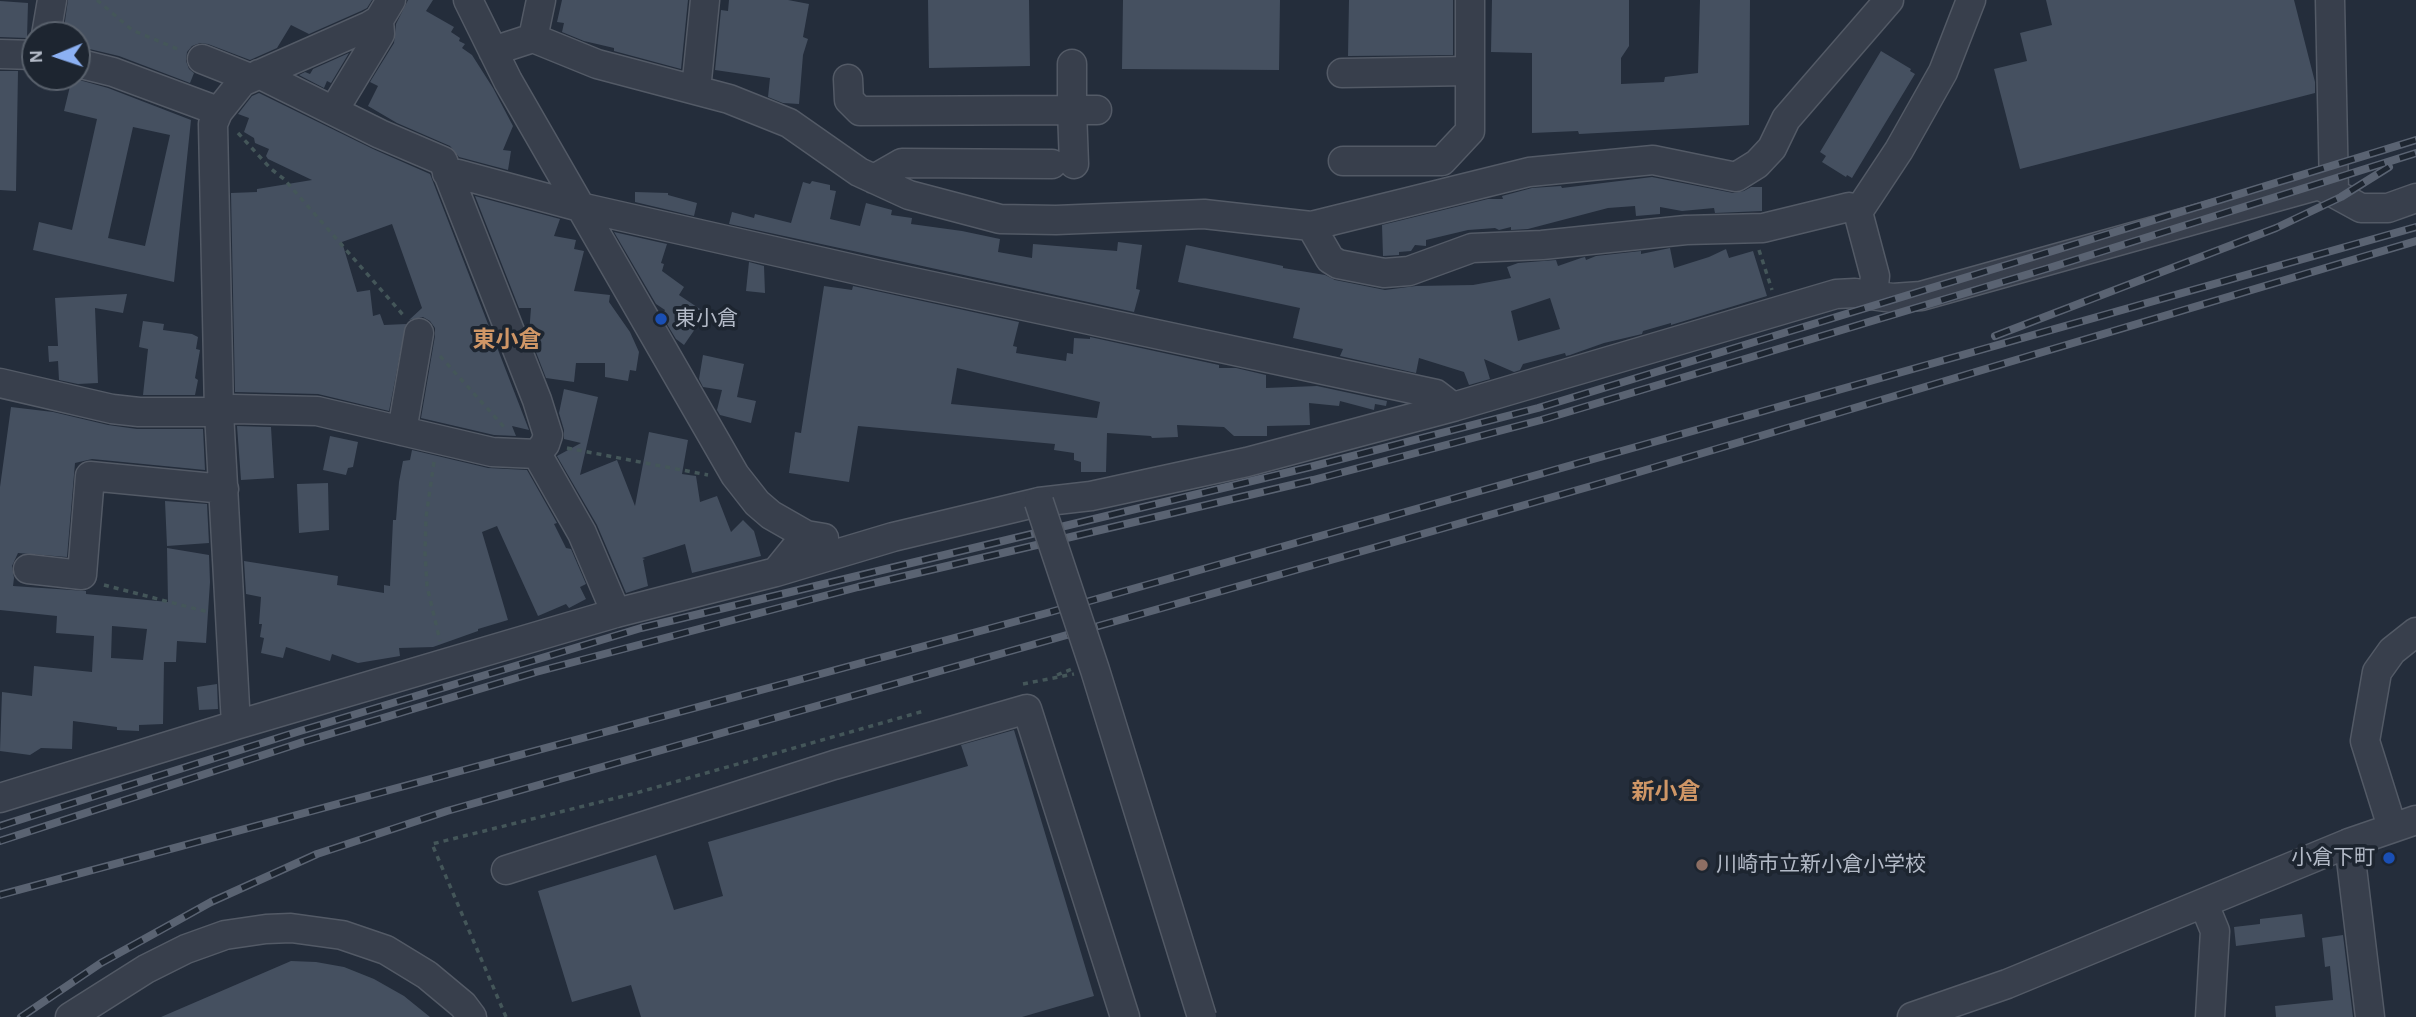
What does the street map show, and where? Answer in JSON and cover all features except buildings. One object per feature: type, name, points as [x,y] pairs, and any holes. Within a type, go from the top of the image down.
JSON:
[{"type":"street","points":[[48,21],[52,0]]},
{"type":"street","points":[[468,0],[493,51],[580,207],[735,475],[757,503],[771,515],[806,535],[842,541],[893,537]]},
{"type":"street","points":[[533,38],[541,0]]},
{"type":"street","points":[[696,90],[705,0]]},
{"type":"street","points":[[1343,161],[1442,161],[1470,131],[1470,0]]},
{"type":"street","points":[[493,51],[533,38],[597,64],[729,99],[789,123],[859,172],[909,195],[1000,219],[1056,220],[1204,214],[1311,226],[1529,172],[1653,160],[1736,177],[1757,164],[1772,148],[1786,119],[1889,0]]},
{"type":"street","points":[[1858,212],[1899,150],[1942,72],[1971,0]]},
{"type":"street","points":[[2330,0],[2334,191]]},
{"type":"street","points":[[236,725],[219,412],[214,124],[218,111],[242,82],[324,47],[385,10]]},
{"type":"street","points":[[334,110],[380,34],[385,10]]},
{"type":"street","points":[[0,54],[21,55]]},
{"type":"street","points":[[202,59],[254,76],[443,161],[537,400],[548,435],[537,451]]},
{"type":"street","points":[[874,179],[902,163],[1063,164],[1084,110],[1072,64]]},
{"type":"street","points":[[91,66],[218,111]]},
{"type":"street","points":[[1342,73],[1470,71]]},
{"type":"street","points":[[848,79],[849,100],[860,111],[1084,110]]},
{"type":"street","points":[[447,173],[580,207],[880,275],[1436,394],[1453,407]]},
{"type":"street","points":[[0,798],[616,613],[776,572],[893,537],[1039,502],[1091,496],[1247,462],[1453,407],[1836,294],[1893,298],[1921,296],[2319,185],[2361,208],[2388,208],[2416,198]]},
{"type":"street","points":[[1311,226],[1330,259],[1338,264],[1384,273],[1409,271],[1472,248],[1542,245],[1686,230],[1763,228],[1849,207],[1858,212],[1875,276],[1873,295]]},
{"type":"street","points":[[402,431],[419,333]]},
{"type":"street","points":[[0,383],[112,409],[317,411],[492,452],[537,451]]},
{"type":"street","points":[[537,451],[582,533],[616,613]]},
{"type":"street","points":[[28,569],[82,575],[90,476],[225,489]]},
{"type":"street","points":[[1039,502],[1095,670],[1202,1017]]},
{"type":"street","points":[[776,572],[806,535]]},
{"type":"street","points":[[1912,1017],[2007,984],[2349,843],[2404,823],[2365,741],[2377,672],[2392,651],[2416,632]]},
{"type":"street","points":[[506,870],[834,765],[1027,709],[1125,1017]]},
{"type":"street","points":[[2349,843],[2370,1017]]},
{"type":"street","points":[[2204,904],[2216,932],[2210,1017]]},
{"type":"street","points":[[70,1017],[146,969],[186,949],[239,933],[291,928],[342,935],[386,950],[427,975],[463,1005],[472,1017]]},
{"type":"path","points":[[97,0],[132,30],[202,59]]},
{"type":"path","points":[[218,111],[271,169],[284,179],[419,333],[537,451],[717,476]]},
{"type":"path","points":[[438,440],[426,517],[425,553],[428,586],[446,663]]},
{"type":"path","points":[[82,575],[88,580],[210,612]]},
{"type":"path","points":[[1045,680],[1076,673]]},
{"type":"railway","points":[[0,826],[300,731],[641,628],[1310,467],[1538,408],[2416,140]]},
{"type":"railway","points":[[0,841],[303,742],[536,672],[858,587],[1313,480],[1541,420],[2049,268],[2416,153]]},
{"type":"railway","points":[[1995,336],[2276,228],[2341,197],[2389,167]]},
{"type":"railway","points":[[0,895],[1047,613],[2416,227]]},
{"type":"railway","points":[[21,1017],[101,963],[211,902],[317,854],[447,811],[1602,483],[2416,241]]},
{"type":"place","name":"東小倉","points":[[661,319]]},
{"type":"place","name":"小倉下町","points":[[2389,858]]},
{"type":"place","name":"川崎市立新小倉小学校","points":[[1702,865]]},
{"type":"district","name":"東小倉","points":[[507,340]]},
{"type":"district","name":"新小倉","points":[[1666,792]]}]
